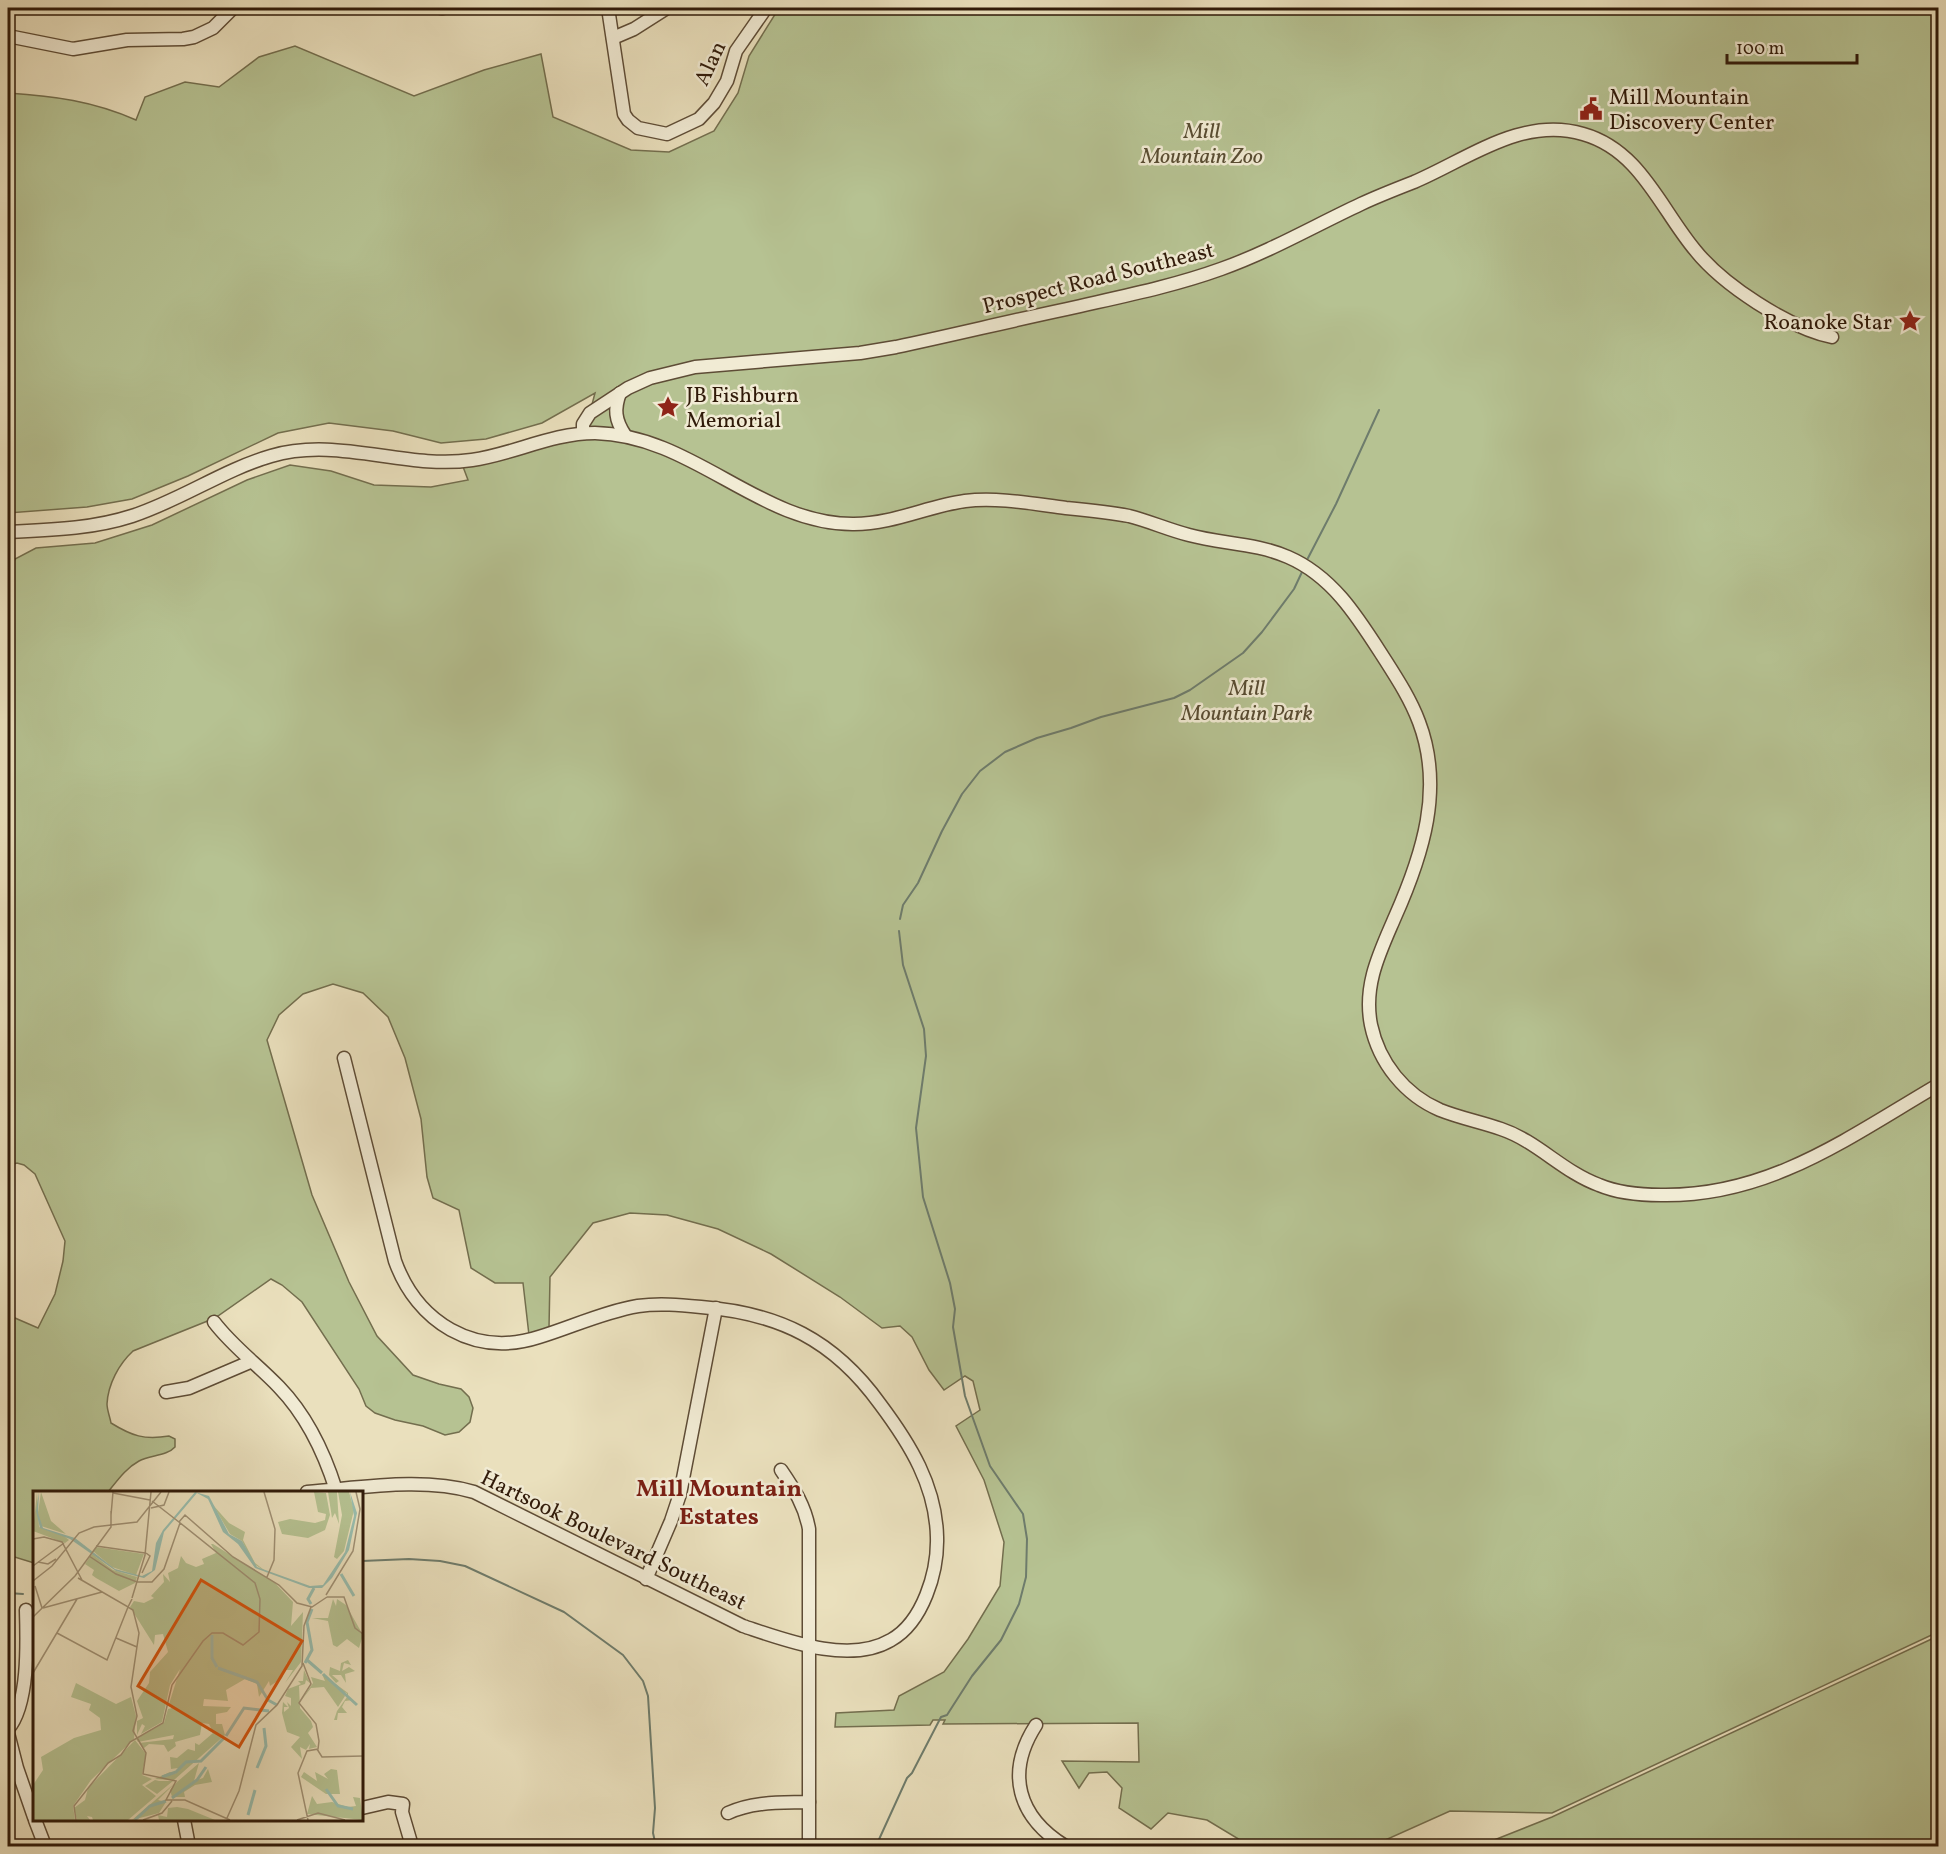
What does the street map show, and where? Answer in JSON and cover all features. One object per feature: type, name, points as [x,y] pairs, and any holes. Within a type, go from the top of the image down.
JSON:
[{"type":"street","points":[[8,36],[66,49],[83,49],[127,40],[183,39],[194,37],[213,28],[233,8]]},
{"type":"street","name":"Alan","points":[[608,8],[624,114],[638,128],[667,134],[699,119],[714,103],[727,81],[736,51],[766,8]]},
{"type":"street","points":[[613,38],[634,29],[667,8]]},
{"type":"street","name":"Prospect Road Southeast","points":[[583,433],[583,424],[590,413],[620,393],[650,378],[695,367],[837,355],[896,347],[1179,283],[1256,256],[1362,204],[1511,136],[1539,129],[1585,134],[1615,149],[1636,167],[1693,248],[1713,271],[1789,321],[1816,333],[1832,337]]},
{"type":"street","points":[[620,393],[615,408],[616,419],[625,435]]},
{"type":"street","points":[[8,532],[65,529],[115,521],[162,505],[255,462],[291,451],[331,450],[412,459],[465,461],[583,433],[625,435],[672,451],[778,506],[817,521],[848,524],[877,523],[947,505],[972,501],[1002,501],[1121,515],[1189,535],[1270,550],[1300,563],[1317,574],[1344,598],[1387,663],[1416,716],[1427,752],[1431,788],[1426,830],[1412,877],[1377,958],[1369,1000],[1372,1031],[1384,1060],[1409,1091],[1440,1110],[1519,1136],[1573,1173],[1606,1188],[1647,1195],[1673,1195],[1717,1191],[1749,1184],[1788,1170],[1820,1154],[1938,1085]]},
{"type":"street","name":"Hartsook Boulevard Southeast","points":[[322,1491],[424,1484],[458,1488],[487,1498],[743,1626],[784,1640],[822,1649],[862,1650],[885,1644],[905,1630],[921,1605],[933,1569],[938,1541],[934,1502],[922,1470],[906,1441],[868,1387],[851,1368],[819,1342],[792,1328],[755,1315],[716,1308],[662,1304],[640,1306],[597,1316],[539,1337],[509,1343],[481,1341],[451,1331],[426,1312],[410,1291],[399,1270],[344,1058]]},
{"type":"street","points":[[646,1579],[680,1494],[716,1308]]},
{"type":"street","points":[[214,1322],[235,1348],[284,1392],[309,1426],[328,1466],[336,1490]]},
{"type":"street","points":[[166,1392],[189,1388],[250,1362]]},
{"type":"street","points":[[781,1470],[805,1509],[810,1529],[809,1846]]},
{"type":"street","points":[[8,1729],[18,1710],[24,1676],[26,1610]]},
{"type":"street","points":[[1036,1725],[1022,1755],[1020,1768],[1022,1794],[1037,1825],[1046,1834],[1065,1846]]},
{"type":"street","points":[[8,1733],[33,1811]]},
{"type":"street","points":[[363,1808],[388,1802],[403,1804],[402,1812],[412,1846]]},
{"type":"street","points":[[728,1813],[750,1805],[764,1803],[809,1802]]},
{"type":"street","points":[[36,1821],[45,1846]]},
{"type":"street","points":[[184,1821],[189,1846]]},
{"type":"green space","name":"Mill Mountain Park","points":[[779,8],[1938,8],[1938,1632],[1552,1813],[1450,1811],[1372,1846],[1250,1846],[1207,1820],[1168,1813],[1151,1829],[1119,1808],[1122,1788],[1107,1772],[1089,1773],[1079,1788],[1062,1761],[1139,1762],[1138,1723],[943,1724],[945,1720],[933,1720],[930,1725],[835,1727],[836,1713],[894,1710],[899,1696],[944,1672],[968,1639],[1000,1586],[1004,1542],[984,1480],[956,1426],[980,1410],[973,1381],[965,1376],[944,1390],[929,1370],[912,1337],[900,1326],[882,1328],[840,1297],[771,1254],[718,1229],[667,1215],[630,1213],[593,1223],[550,1277],[549,1328],[529,1335],[523,1283],[495,1283],[471,1268],[459,1210],[433,1198],[427,1177],[421,1119],[405,1058],[388,1017],[363,993],[333,984],[303,994],[279,1015],[267,1040],[312,1195],[349,1282],[377,1336],[413,1375],[461,1389],[469,1397],[473,1408],[470,1422],[459,1432],[445,1435],[423,1426],[375,1413],[366,1406],[359,1389],[302,1302],[271,1279],[215,1318],[133,1351],[128,1356],[115,1375],[110,1389],[107,1409],[111,1423],[138,1436],[169,1436],[175,1439],[175,1447],[168,1452],[134,1464],[109,1491],[33,1491],[33,1563],[8,1555],[8,1315],[38,1328],[55,1294],[65,1241],[35,1174],[24,1165],[17,1163],[8,1166],[8,578],[15,559],[36,548],[95,543],[152,525],[247,480],[290,465],[331,471],[374,485],[431,487],[468,480],[462,464],[584,435],[595,393],[542,423],[486,439],[441,443],[393,431],[329,423],[278,433],[188,476],[132,499],[87,507],[8,513],[8,93],[73,100],[136,120],[145,97],[185,82],[219,87],[259,57],[295,46],[414,96],[484,70],[541,54],[553,117],[631,150],[669,152],[714,131],[738,93],[749,56]]},
{"type":"green space","points":[[1938,1636],[1938,1846],[1479,1846],[1552,1817]]},
{"type":"waterway","points":[[1308,558],[1336,504],[1379,410]]},
{"type":"waterway","points":[[900,919],[903,905],[918,883],[942,831],[962,794],[980,771],[1005,752],[1037,738],[1101,717],[1174,698],[1190,690],[1243,653],[1294,589],[1302,572]]},
{"type":"waterway","points":[[876,1846],[907,1778],[912,1773],[941,1717],[947,1715],[972,1676],[1001,1640],[1019,1604],[1026,1577],[1027,1539],[1023,1514],[990,1466],[965,1396],[953,1327],[955,1309],[950,1283],[923,1197],[916,1128],[926,1056],[924,1029],[903,965],[899,931]]},
{"type":"waterway","points":[[363,1561],[409,1559],[440,1561],[465,1566],[564,1612],[623,1655],[643,1681],[648,1696],[655,1808],[653,1833],[656,1846]]},
{"type":"waterway","points":[[8,1593],[23,1594]]},
{"type":"place","name":"Mill Mountain Discovery Center","points":[[1591,109]]},
{"type":"place","name":"Roanoke Star","points":[[1910,321]]},
{"type":"place","name":"JB Fishburn Memorial","points":[[668,407]]},
{"type":"district","name":"Mill Mountain Estates","points":[[719,1502]]},
{"type":"park label","name":"Mill Mountain Zoo","points":[[1202,142]]}]
